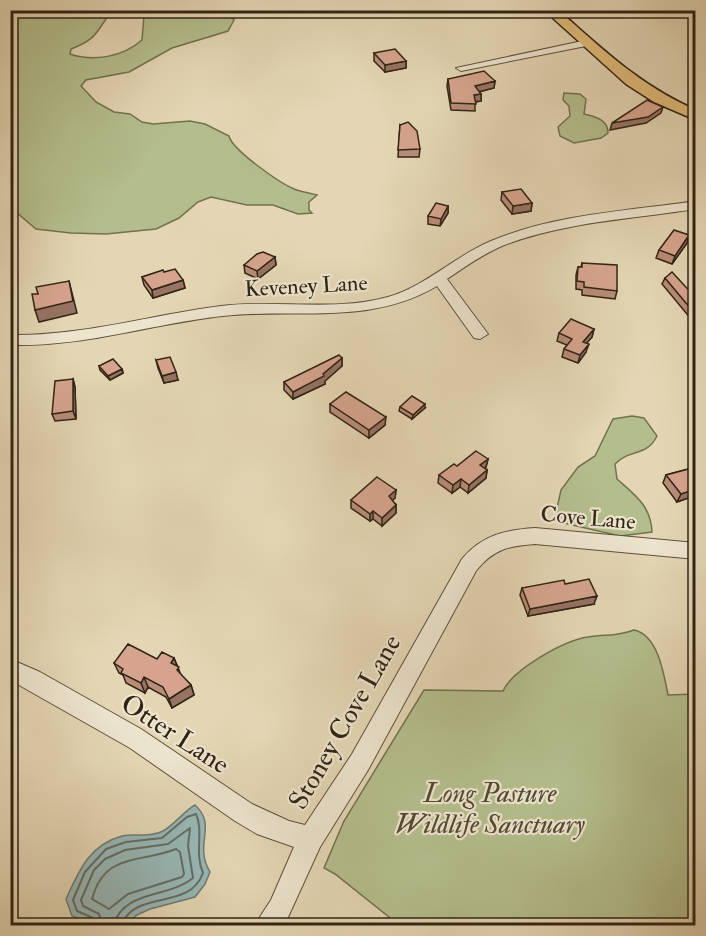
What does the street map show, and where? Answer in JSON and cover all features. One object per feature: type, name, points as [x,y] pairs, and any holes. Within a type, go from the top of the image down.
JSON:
[{"type":"main road","points":[[552,11],[636,85],[696,116]]},
{"type":"street","points":[[461,68],[587,43]]},
{"type":"street","name":"Keveney Lane","points":[[10,340],[70,340],[222,311],[365,307],[402,298],[439,278],[476,253],[519,234],[696,204]]},
{"type":"street","points":[[439,278],[480,334]]},
{"type":"street","name":"Cove Lane","points":[[480,552],[493,543],[537,536],[696,551]]},
{"type":"street","name":"Stoney Cove Lane","points":[[267,926],[280,909],[311,838],[360,762],[469,565],[480,552]]},
{"type":"street","name":"Otter Lane","points":[[10,669],[39,682],[137,739],[222,800],[280,831],[293,836],[311,838]]},
{"type":"green space","points":[[177,10],[187,14],[231,17],[234,20],[228,31],[172,48],[129,72],[86,80],[81,86],[96,102],[114,112],[130,114],[142,122],[153,124],[190,121],[205,124],[229,136],[238,149],[278,180],[294,189],[317,195],[309,202],[309,210],[312,213],[298,214],[273,205],[247,205],[211,197],[198,202],[179,218],[156,229],[106,234],[36,229],[16,212],[11,200],[10,11],[112,11],[92,38],[71,49],[70,54],[88,58],[117,54],[134,46],[142,40],[144,16],[156,11]]},
{"type":"green space","points":[[564,93],[580,94],[586,99],[584,114],[603,122],[608,133],[601,138],[574,143],[560,136],[558,127],[570,116],[569,106],[563,100]]},
{"type":"green space","points":[[632,416],[644,418],[657,436],[648,447],[626,456],[615,464],[617,479],[636,496],[645,508],[649,515],[652,532],[620,536],[559,522],[557,508],[561,490],[578,467],[595,456],[613,419]]},
{"type":"green space","name":"Long Pasture Wildlife Sanctuary","points":[[634,630],[649,639],[659,656],[668,695],[695,694],[695,925],[399,925],[335,874],[324,868],[344,821],[424,690],[503,691],[509,682],[528,665],[566,644],[578,639]]},
{"type":"water","points":[[195,805],[205,820],[204,853],[210,872],[205,884],[195,897],[150,909],[124,925],[96,925],[72,916],[66,899],[86,860],[93,853],[111,840],[122,836],[163,831]]},
{"type":"building","points":[[395,49],[406,61],[385,65],[374,53]]},
{"type":"building","points":[[484,71],[495,81],[475,86],[481,94],[474,95],[476,104],[451,103],[448,79]]},
{"type":"building","points":[[647,100],[663,107],[648,117],[612,123]]},
{"type":"building","points":[[408,122],[417,131],[420,149],[398,150],[400,125]]},
{"type":"building","points":[[521,189],[532,203],[513,206],[502,192]]},
{"type":"building","points":[[436,203],[448,206],[441,219],[428,216]]},
{"type":"building","points":[[674,230],[689,235],[675,256],[659,250]]},
{"type":"building","points":[[263,252],[275,257],[257,271],[244,265],[257,254]]},
{"type":"building","points":[[582,263],[617,265],[617,291],[584,287],[584,282],[577,281],[578,267],[582,267]]},
{"type":"building","points":[[175,269],[183,280],[152,290],[142,277],[163,270],[164,272]]},
{"type":"building","points":[[672,272],[696,298],[696,315],[665,278]]},
{"type":"building","points":[[69,281],[73,301],[35,310],[32,294],[38,294],[36,287]]},
{"type":"building","points":[[571,319],[594,329],[583,342],[589,344],[580,355],[564,349],[572,339],[559,333]]},
{"type":"building","points":[[339,355],[342,358],[323,374],[324,376],[293,392],[284,382]]},
{"type":"building","points":[[170,357],[176,372],[162,376],[156,360]]},
{"type":"building","points":[[113,359],[122,369],[108,376],[99,366]]},
{"type":"building","points":[[73,379],[73,411],[52,414],[55,381]]},
{"type":"building","points":[[346,392],[386,417],[369,430],[330,404]]},
{"type":"building","points":[[412,396],[425,404],[413,415],[400,407]]},
{"type":"building","points":[[476,451],[488,459],[480,465],[487,470],[469,485],[461,479],[453,485],[439,475],[454,464],[457,466]]},
{"type":"building","points":[[696,467],[696,483],[694,484],[696,489],[681,494],[666,475]]},
{"type":"building","points":[[377,477],[396,490],[389,496],[396,505],[382,518],[373,511],[370,514],[351,500]]},
{"type":"building","points":[[589,579],[597,596],[530,609],[522,588],[564,580],[565,584]]},
{"type":"building","points":[[128,644],[157,659],[162,652],[174,658],[171,663],[179,667],[177,670],[191,685],[169,699],[163,687],[144,677],[141,683],[121,673],[123,669],[114,663]]}]
